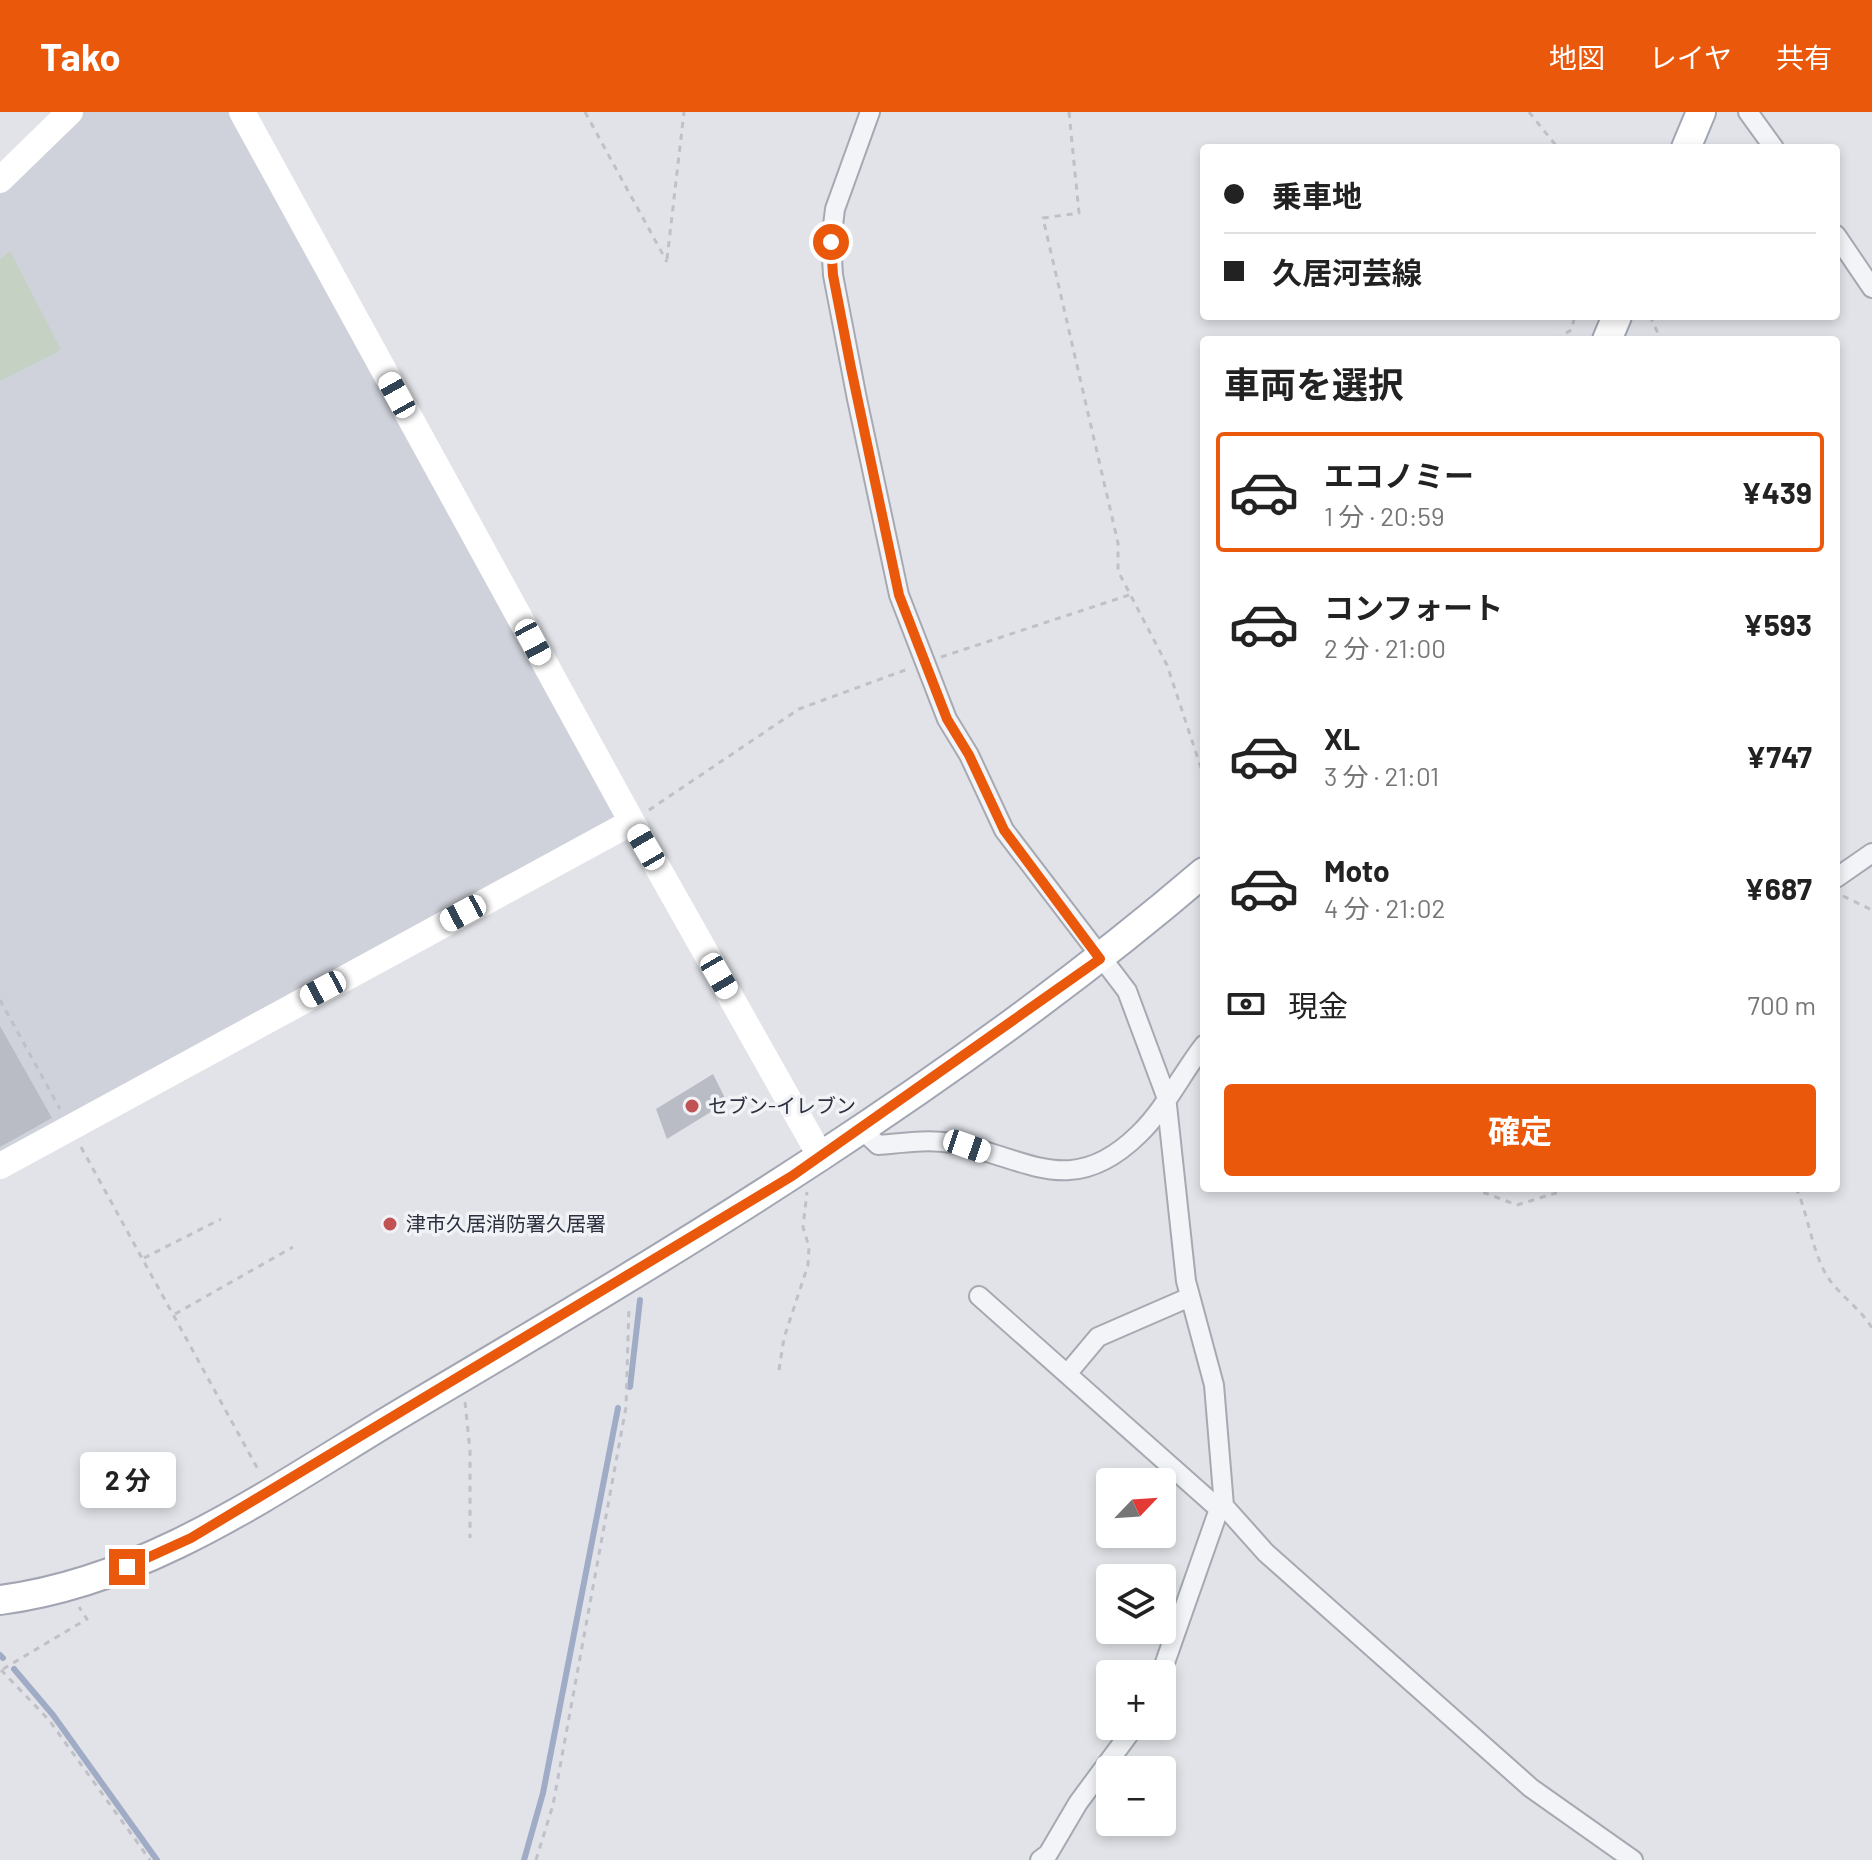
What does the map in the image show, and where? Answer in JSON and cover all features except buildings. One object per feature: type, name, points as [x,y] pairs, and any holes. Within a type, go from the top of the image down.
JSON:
[{"type":"main road","points":[[1688,144],[1701,112]]},
{"type":"main road","points":[[0,1600],[67,1587],[150,1558],[270,1491],[629,1277],[861,1129],[1100,959],[1200,875]]},
{"type":"street","points":[[0,180],[70,112]]},
{"type":"street","points":[[242,112],[632,822],[812,1163]]},
{"type":"street","points":[[870,112],[835,209],[831,242],[833,275],[899,595],[947,719],[969,755],[1004,830],[1127,991],[1166,1096],[1190,1297],[1214,1385],[1221,1508],[1166,1660]]},
{"type":"street","points":[[1748,112],[1771,144]]},
{"type":"street","points":[[1840,241],[1872,288]]},
{"type":"street","points":[[0,1166],[632,822]]},
{"type":"street","points":[[1840,875],[1872,853]]},
{"type":"street","points":[[861,1129],[878,1145],[947,1142],[1016,1164],[1060,1172],[1087,1166],[1123,1147],[1152,1120],[1200,1050]]},
{"type":"street","points":[[979,1296],[1221,1508],[1266,1553],[1418,1684],[1531,1788],[1633,1860]]},
{"type":"street","points":[[1067,1374],[1098,1337],[1190,1297]]},
{"type":"street","points":[[1040,1860],[1048,1854],[1078,1803],[1125,1740]]},
{"type":"path","points":[[585,112],[667,262],[684,112]]},
{"type":"path","points":[[1069,112],[1079,213],[1043,218],[1118,543],[1118,571],[1167,665],[1200,765]]},
{"type":"path","points":[[1529,112],[1555,144]]},
{"type":"path","points":[[1562,336],[1571,330],[1574,320]]},
{"type":"path","points":[[632,822],[799,709],[927,662],[1132,594]]},
{"type":"path","points":[[1840,895],[1872,910]]},
{"type":"path","points":[[0,1000],[270,1491]]},
{"type":"path","points":[[779,1370],[784,1338],[808,1265],[812,1163]]},
{"type":"path","points":[[1483,1192],[1517,1205],[1559,1192]]},
{"type":"path","points":[[1797,1192],[1828,1277],[1872,1328]]},
{"type":"path","points":[[144,1258],[221,1219]]},
{"type":"path","points":[[175,1314],[293,1247]]},
{"type":"path","points":[[536,1860],[553,1805],[626,1407],[629,1277]]},
{"type":"path","points":[[463,1377],[470,1450],[470,1538]]},
{"type":"path","points":[[67,1587],[87,1619],[1,1671],[49,1720],[150,1860]]},
{"type":"shaded area","points":[[75,112],[242,112],[632,822],[0,1166],[0,188]]},
{"type":"green space","points":[[10,251],[61,350],[0,381],[0,260]]},
{"type":"waterway","points":[[630,1387],[640,1300]]},
{"type":"waterway","points":[[524,1860],[543,1793],[618,1408]]},
{"type":"waterway","points":[[0,1655],[3,1658]]},
{"type":"waterway","points":[[14,1669],[53,1715],[157,1860]]},
{"type":"place","name":"セブン-イレブン","points":[[692,1106]]},
{"type":"place","name":"津市久居消防署久居署","points":[[390,1224]]},
{"type":"route","points":[[127,1567],[191,1538],[463,1377],[792,1176],[1100,959],[1004,830],[969,755],[947,719],[899,595],[880,515],[833,275],[831,242]]}]
